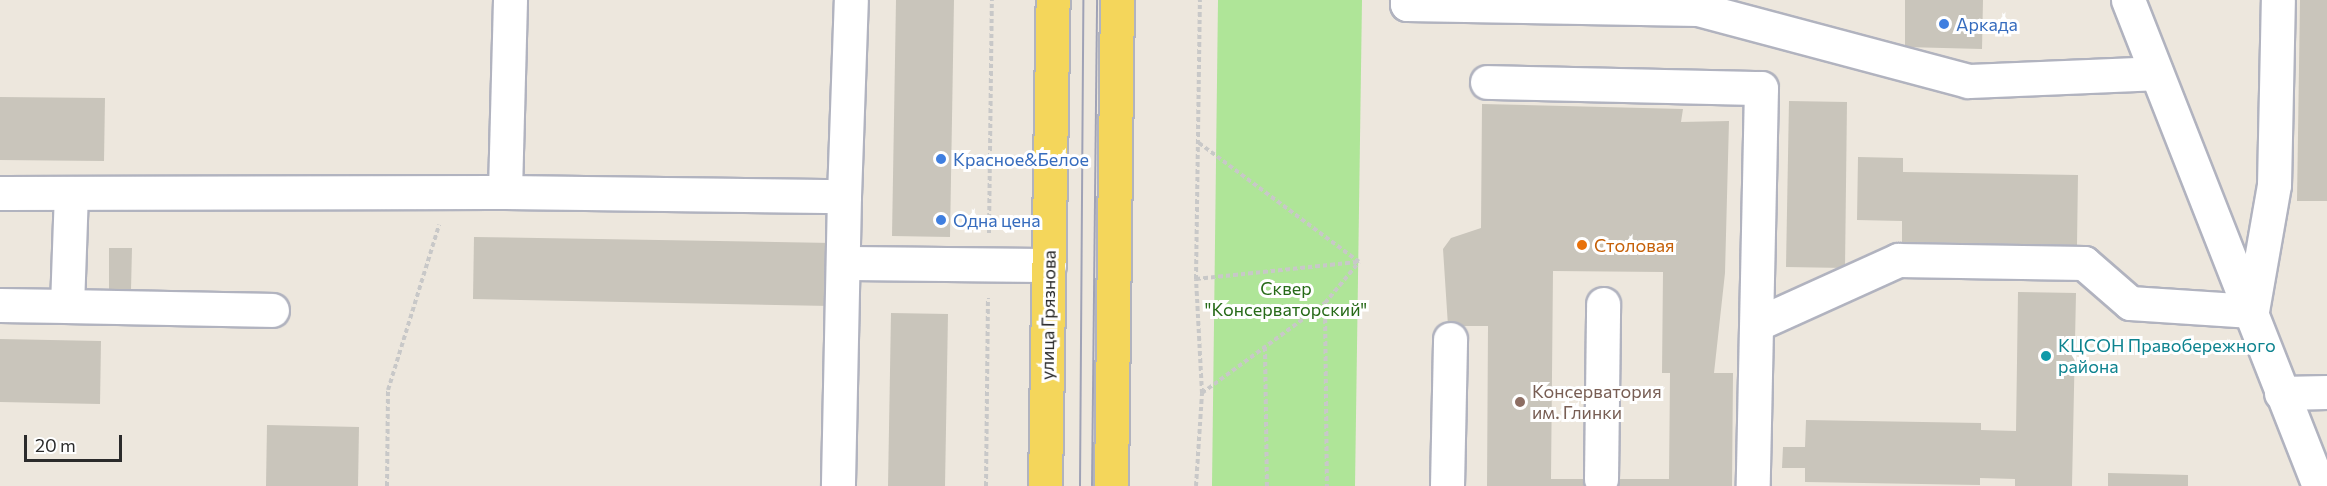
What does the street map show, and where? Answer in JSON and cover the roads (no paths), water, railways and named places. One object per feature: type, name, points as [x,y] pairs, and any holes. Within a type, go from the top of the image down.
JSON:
[{"type":"main road","name":"улица Грязнова","points":[[1045,486],[1053,0]]},
{"type":"main road","points":[[1111,486],[1116,0]]},
{"type":"street","points":[[504,192],[510,0]]},
{"type":"street","points":[[838,486],[851,0]]},
{"type":"street","points":[[1407,0],[1407,4],[1698,9],[1968,81],[2156,73]]},
{"type":"street","points":[[2128,0],[2319,486]]},
{"type":"street","points":[[2252,311],[2274,185],[2278,0]]},
{"type":"street","points":[[1486,82],[1761,88],[1754,486]]},
{"type":"street","points":[[0,193],[504,192],[844,196]]},
{"type":"street","points":[[67,306],[71,194]]},
{"type":"street","points":[[1757,324],[1898,260],[2084,263],[2130,303],[2252,311]]},
{"type":"street","points":[[843,263],[1049,265]]},
{"type":"street","points":[[1601,479],[1603,304]]},
{"type":"street","points":[[0,305],[272,310]]},
{"type":"street","points":[[1447,486],[1450,339]]},
{"type":"street","points":[[2282,393],[2327,392]]},
{"type":"tram line","points":[[1080,486],[1083,0]]},
{"type":"tram line","points":[[1092,486],[1097,0]]},
{"type":"place","name":"Аркада","points":[[1944,24]]},
{"type":"place","name":"Красное&Белое","points":[[941,159]]},
{"type":"place","name":"Одна цена","points":[[941,220]]},
{"type":"place","name":"Столовая","points":[[1582,245]]},
{"type":"place","name":"КЦСОН Правобережного района","points":[[2046,356]]},
{"type":"place","name":"Консерватория им. Глинки","points":[[1520,402]]},
{"type":"park label","name":"Сквер \"Консерваторский\"","points":[[1286,299]]}]
